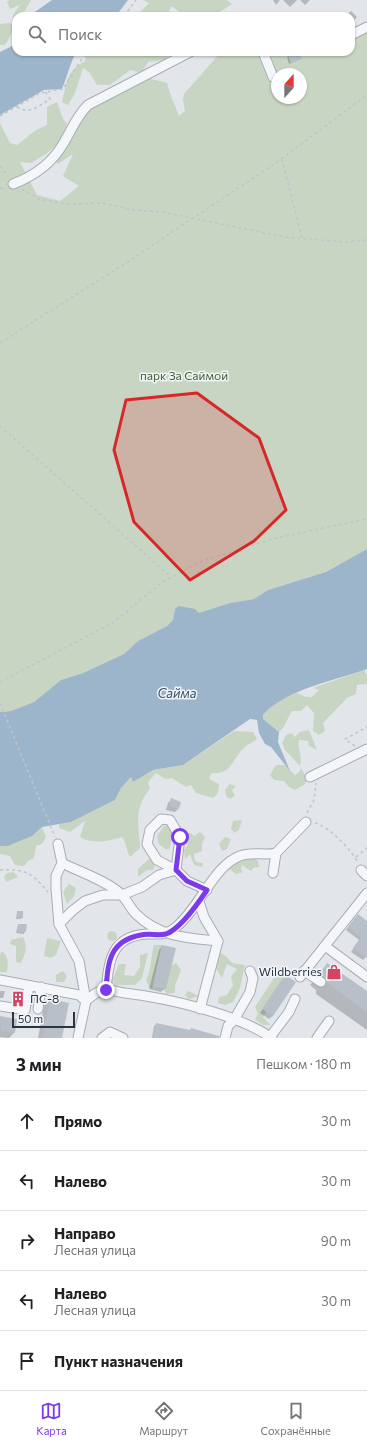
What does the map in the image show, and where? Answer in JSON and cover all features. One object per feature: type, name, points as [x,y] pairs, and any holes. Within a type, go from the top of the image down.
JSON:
[{"type":"street","points":[[355,33],[367,27]]},
{"type":"street","points":[[14,184],[28,178],[53,159],[63,145],[77,115],[88,105],[182,56]]},
{"type":"street","points":[[264,56],[271,74]]},
{"type":"street","points":[[310,777],[367,749]]},
{"type":"street","points":[[176,870],[180,837],[170,820],[161,819],[150,830],[147,844],[157,860],[176,870],[187,881],[207,890]]},
{"type":"street","points":[[106,990],[108,963],[114,948],[125,940],[142,935],[166,934],[176,927],[199,902],[221,869],[231,860],[248,854],[270,855],[276,853],[306,822]]},
{"type":"street","points":[[58,844],[62,863],[56,876],[56,901],[59,924],[79,961],[86,1001],[78,1038]]},
{"type":"street","points":[[273,873],[276,853]]},
{"type":"street","points":[[62,863],[109,885],[122,895],[134,913],[148,925],[166,934],[178,937],[218,941]]},
{"type":"street","points":[[59,924],[72,910],[85,901],[104,895],[122,895],[142,887],[159,874],[176,870]]},
{"type":"street","points":[[321,982],[302,974],[367,893]]},
{"type":"street","points":[[199,902],[204,916],[218,941],[200,1009]]},
{"type":"street","points":[[325,946],[366,974]]},
{"type":"street","points":[[225,1038],[228,1026],[234,1020],[252,984],[253,978],[250,971]]},
{"type":"street","points":[[0,980],[79,995],[86,1001]]},
{"type":"street","points":[[0,1006],[25,1010],[29,986]]},
{"type":"street","points":[[38,1009],[41,987]]},
{"type":"street","points":[[86,1001],[95,992],[106,990],[153,997],[200,1009],[234,1020],[253,1027],[271,1037],[289,1012],[295,999]]},
{"type":"street","points":[[317,1038],[329,1021]]},
{"type":"street","points":[[102,1038],[110,1032],[123,1038]]},
{"type":"path","points":[[127,12],[136,0]]},
{"type":"path","points":[[0,116],[45,91],[63,89],[84,56]]},
{"type":"path","points":[[17,107],[21,110],[31,110],[50,99],[45,91]]},
{"type":"path","points":[[0,343],[282,159],[367,95]]},
{"type":"path","points":[[282,159],[302,238]]},
{"type":"path","points":[[0,166],[14,184],[39,199],[67,204],[102,203],[134,210],[162,212],[285,237],[344,242],[367,240]]},
{"type":"path","points":[[0,189],[14,184]]},
{"type":"path","points":[[0,426],[171,577]]},
{"type":"path","points":[[0,682],[114,622],[161,582],[202,561],[257,543],[321,527],[367,519]]},
{"type":"path","points":[[0,703],[58,844]]},
{"type":"path","points":[[345,739],[367,727]]},
{"type":"path","points":[[310,777],[317,784],[314,800],[307,813],[306,822],[318,824],[329,831],[356,857],[364,873]]},
{"type":"path","points":[[356,857],[367,848]]},
{"type":"path","points":[[0,870],[17,870],[33,875],[56,901]]},
{"type":"highlighted area","points":[[197,393],[259,438],[286,510],[254,541],[190,580],[134,522],[114,450],[126,400]]},
{"type":"green space","points":[[9,0],[31,0],[25,11],[22,12],[15,12],[20,5],[10,9],[7,2]]},
{"type":"green space","points":[[143,0],[227,0],[232,4],[220,12],[179,12],[172,6],[168,12],[140,12],[149,3]]},
{"type":"green space","points":[[0,24],[12,24],[12,33],[5,45],[0,45]]},
{"type":"green space","name":"парк За Саймой","points":[[367,32],[367,549],[326,572],[268,590],[254,599],[230,603],[199,614],[175,609],[173,620],[167,626],[138,641],[124,654],[83,673],[61,680],[34,702],[11,711],[0,712],[0,123],[10,143],[17,145],[36,130],[47,125],[47,107],[57,102],[63,119],[67,124],[59,143],[46,154],[31,163],[20,162],[37,195],[60,201],[79,186],[63,176],[73,154],[58,164],[55,159],[78,119],[108,93],[144,77],[167,83],[179,116],[185,111],[183,99],[184,94],[217,56],[355,56],[355,39]]},
{"type":"green space","points":[[86,56],[168,56],[166,60],[148,62],[142,73],[130,70],[110,85],[97,85],[89,72],[83,68],[75,93],[68,105],[62,102],[66,83],[74,69],[85,61]]},
{"type":"green space","points":[[364,670],[367,675],[367,684],[357,685],[356,694],[347,698],[323,723],[325,731],[319,735],[313,731],[314,713],[307,705],[301,711],[292,711],[279,732],[263,719],[263,715],[270,708],[287,697],[297,693],[306,697],[312,697],[319,690],[313,688]]},
{"type":"green space","points":[[309,730],[317,750],[309,746],[308,741],[299,740],[301,759],[300,766],[285,750],[282,743],[286,735],[292,733],[295,737],[300,732]]},
{"type":"green space","points":[[234,731],[253,732],[257,739],[240,752],[228,769],[218,773],[211,773],[209,779],[219,784],[218,793],[213,798],[196,793],[191,785],[186,787],[172,778],[165,779],[156,773],[148,782],[150,788],[141,803],[138,817],[140,848],[130,857],[122,837],[96,842],[80,837],[85,821],[70,832],[59,828],[59,824],[71,822],[115,800],[121,788],[131,777],[133,782],[153,770],[183,765]]},
{"type":"green space","points":[[276,765],[285,765],[295,775],[301,768],[307,779],[305,784],[295,790],[289,787],[284,781],[274,780],[270,775]]},
{"type":"green space","points":[[230,784],[236,786],[232,790],[235,796],[230,799],[226,796],[225,790]]},
{"type":"green space","points":[[242,820],[239,830],[234,833],[231,828],[233,821]]},
{"type":"green space","points":[[164,826],[169,826],[175,833],[169,849],[165,849],[159,844],[157,836]]},
{"type":"green space","points":[[42,827],[46,837],[42,844],[36,846],[34,858],[28,861],[24,866],[15,865],[10,856],[0,854],[0,846],[6,846],[22,840]]},
{"type":"green space","points":[[189,832],[194,836],[200,832],[205,837],[202,844],[202,851],[194,854],[196,862],[203,863],[202,867],[194,865],[190,854],[185,859],[184,850],[188,845],[186,837]]},
{"type":"green space","points":[[225,837],[231,839],[227,849],[222,851],[219,844]]},
{"type":"green space","points":[[252,857],[258,861],[259,867],[253,868],[251,871],[242,865],[241,870],[243,872],[236,874],[228,868],[234,860],[241,861]]},
{"type":"green space","points":[[149,859],[156,862],[153,870],[147,870],[138,877],[138,869]]},
{"type":"green space","points":[[14,872],[18,877],[6,882],[4,877],[7,873]]},
{"type":"green space","points":[[69,884],[76,888],[74,896],[67,904],[63,892]]},
{"type":"green space","points":[[112,931],[117,936],[112,941],[107,936]]},
{"type":"green space","points":[[23,937],[26,944],[26,950],[21,963],[16,962],[16,946],[10,944],[11,940]]},
{"type":"green space","points":[[47,938],[61,941],[56,955],[51,958],[44,956]]},
{"type":"green space","points":[[154,945],[162,945],[152,989],[149,987],[146,980]]},
{"type":"green space","points":[[2,951],[7,958],[7,972],[0,972],[0,954]]},
{"type":"green space","points":[[219,952],[226,956],[232,963],[245,965],[240,988],[233,1002],[225,1005],[218,1003],[219,997],[227,995],[233,985],[231,977],[237,969],[227,964],[222,978],[216,968]]},
{"type":"green space","points":[[148,953],[142,978],[135,985],[116,985],[113,979],[119,964],[126,964],[124,975],[134,976],[140,967],[140,955]]},
{"type":"green space","points":[[176,963],[181,970],[175,986],[175,993],[167,994],[162,988],[171,966]]},
{"type":"green space","points":[[63,971],[67,976],[64,982],[56,982],[56,975]]},
{"type":"green space","points":[[285,975],[263,1009],[266,1012],[263,1017],[270,1025],[263,1025],[255,1019],[258,1014],[255,1007],[274,978]]},
{"type":"green space","points":[[188,991],[199,996],[189,999],[185,995]]},
{"type":"water","points":[[52,0],[128,0],[119,12],[35,12]]},
{"type":"water","points":[[12,46],[12,56],[74,56],[62,89],[44,90],[0,115],[0,52]]},
{"type":"water","name":"Сайма","points":[[367,549],[367,669],[297,692],[273,706],[263,715],[263,719],[279,732],[278,742],[290,771],[271,747],[265,744],[259,733],[257,720],[250,719],[183,765],[153,770],[133,782],[131,777],[121,788],[115,800],[71,822],[42,827],[32,836],[8,846],[0,846],[0,712],[11,711],[34,702],[61,680],[83,673],[124,654],[138,641],[167,626],[173,620],[175,609],[179,606],[195,609],[199,613],[230,603],[254,599],[268,590],[326,572]]},
{"type":"building","points":[[288,56],[301,56],[302,59],[291,63]]},
{"type":"building","points":[[171,798],[181,802],[179,809],[169,806]]},
{"type":"building","points":[[17,911],[23,911],[23,918],[17,918]]},
{"type":"building","points":[[358,914],[367,921],[367,958],[353,948],[361,937],[348,927]]},
{"type":"building","points":[[18,924],[27,924],[26,932],[17,932]]},
{"type":"building","points":[[162,945],[176,948],[166,989],[153,986]]},
{"type":"building","points":[[327,963],[367,991],[367,1012],[327,983],[326,979],[320,974]]},
{"type":"building","points":[[285,975],[296,982],[273,1016],[262,1009]]},
{"type":"building","name":"ПС-8","points":[[15,995],[21,995],[20,1003],[14,1002]]},
{"type":"building","points":[[50,999],[69,1003],[62,1038],[42,1038]]},
{"type":"building","points":[[0,1016],[17,1019],[15,1033],[1,1031]]},
{"type":"building","points":[[156,1023],[190,1030],[191,1028],[219,1036],[219,1038],[153,1038]]},
{"type":"place","name":"Wildberries","points":[[334,972]]},
{"type":"place","name":"ПС-8","points":[[18,999]]},
{"type":"route","points":[[106,990],[108,963],[114,948],[125,940],[142,935],[166,934],[176,927],[199,902],[207,890],[187,881],[176,870],[180,837]]}]
